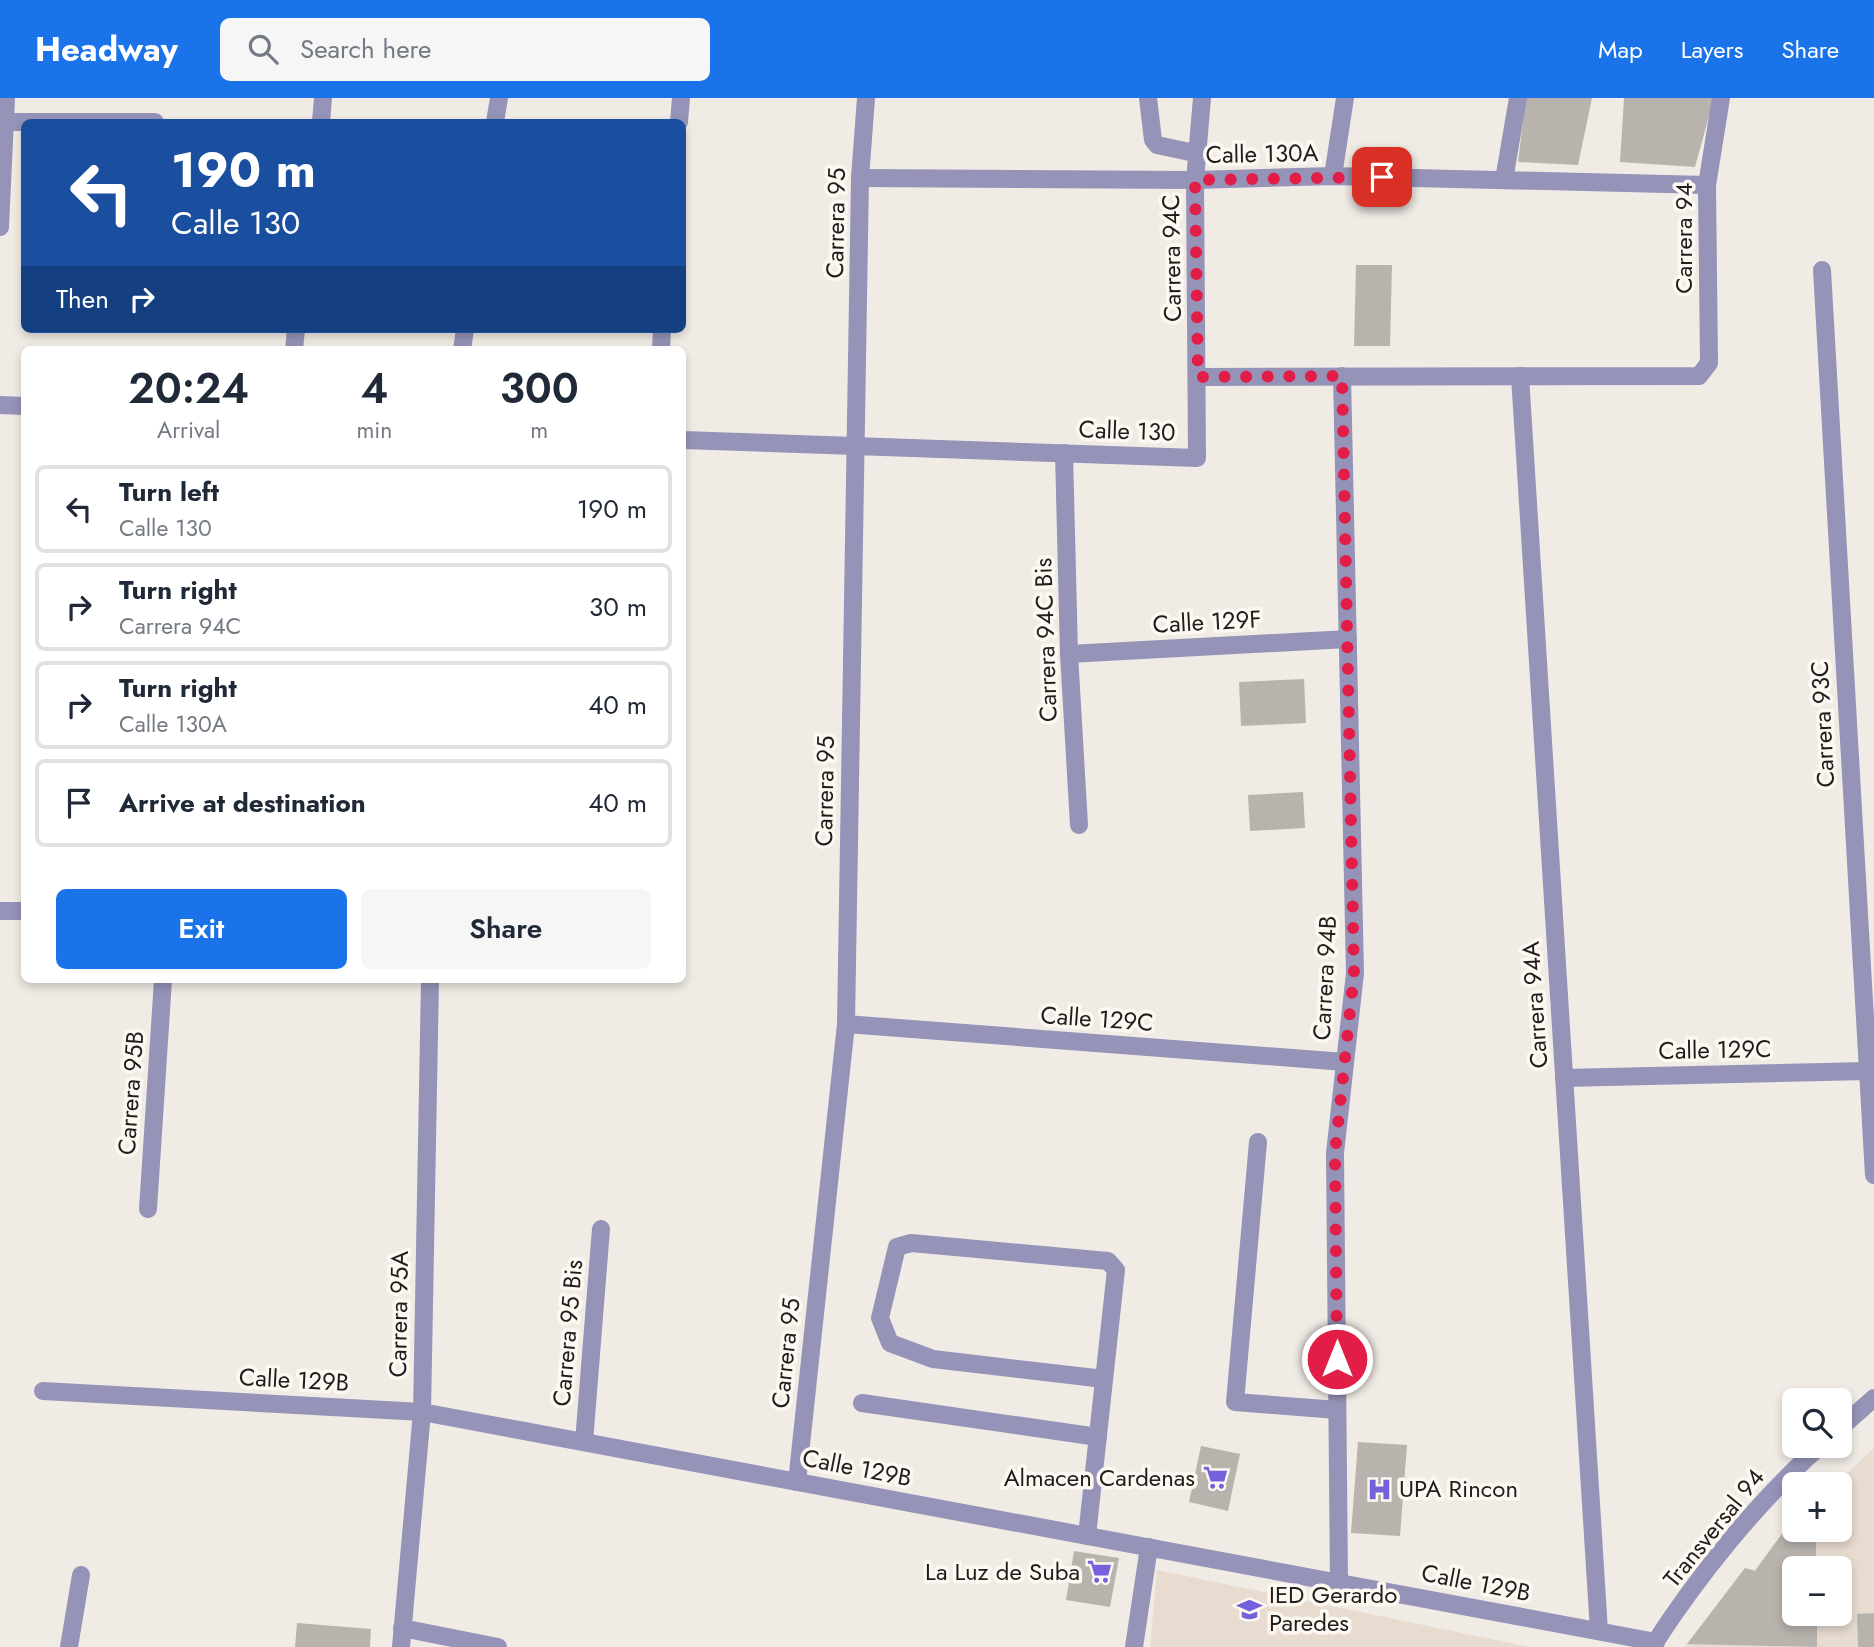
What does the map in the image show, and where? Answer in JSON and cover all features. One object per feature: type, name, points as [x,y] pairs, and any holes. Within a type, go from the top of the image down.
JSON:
[{"type":"street","points":[[0,228],[6,98]]},
{"type":"street","points":[[321,119],[323,98]]},
{"type":"street","points":[[496,119],[499,98]]},
{"type":"street","points":[[679,119],[681,98]]},
{"type":"street","name":"Carrera 95","points":[[797,1482],[846,1024],[860,178],[866,98]]},
{"type":"street","points":[[1148,98],[1153,140],[1157,145],[1199,154]]},
{"type":"street","name":"Carrera 94C","points":[[1198,377],[1195,180],[1202,98]]},
{"type":"street","points":[[1333,176],[1345,98]]},
{"type":"street","points":[[1504,180],[1518,98]]},
{"type":"street","name":"Carrera 94","points":[[1520,376],[1699,376],[1709,363],[1707,185],[1721,98]]},
{"type":"street","points":[[3,122],[21,122]]},
{"type":"street","name":"Calle 130A","points":[[860,178],[1195,180],[1333,176],[1707,185]]},
{"type":"street","name":"Carrera 93C","points":[[1822,270],[1874,1175]]},
{"type":"street","name":"Carrera 94B","points":[[1339,1583],[1335,1153],[1354,973],[1342,376]]},
{"type":"street","points":[[1198,377],[1520,376]]},
{"type":"street","name":"Carrera 94A","points":[[1520,376],[1599,1631]]},
{"type":"street","name":"Calle 130","points":[[686,440],[1197,458],[1198,377]]},
{"type":"street","points":[[0,405],[21,406]]},
{"type":"street","name":"Carrera 94C Bis","points":[[1064,453],[1069,654],[1079,825]]},
{"type":"street","name":"Calle 129F","points":[[1069,654],[1348,639]]},
{"type":"street","points":[[0,911],[21,911]]},
{"type":"street","name":"Carrera 95B","points":[[148,1209],[163,983]]},
{"type":"street","name":"Carrera 95A","points":[[401,1647],[422,1412],[430,983]]},
{"type":"street","name":"Calle 129C","points":[[846,1024],[1345,1062]]},
{"type":"street","name":"Calle 129C","points":[[1564,1078],[1868,1071]]},
{"type":"street","points":[[1258,1142],[1235,1402],[1337,1410]]},
{"type":"street","name":"Carrera 95 Bis","points":[[584,1442],[601,1229]]},
{"type":"street","points":[[1087,1536],[1116,1270],[1108,1261],[911,1243],[897,1247],[880,1318],[890,1343],[933,1359],[1104,1379]]},
{"type":"street","name":"Calle 129B","points":[[43,1391],[422,1412],[1599,1631],[1654,1644]]},
{"type":"street","points":[[1852,1417],[1874,1398]]},
{"type":"street","points":[[862,1403],[1098,1437]]},
{"type":"street","name":"Transversal 94","points":[[1654,1644],[1731,1540],[1806,1458]]},
{"type":"street","points":[[1133,1647],[1149,1547]]},
{"type":"street","points":[[69,1647],[81,1575]]},
{"type":"street","points":[[402,1628],[498,1647]]},
{"type":"shaded area","points":[[1874,1448],[1874,1647],[1685,1647],[1745,1568],[1755,1570],[1782,1533],[1782,1542],[1852,1542],[1852,1472],[1848,1472]]},
{"type":"shaded area","name":"IED Gerardo Paredes","points":[[1157,1570],[1530,1647],[1150,1647]]},
{"type":"building","points":[[1526,98],[1592,98],[1578,165],[1518,162]]},
{"type":"building","points":[[1624,98],[1714,98],[1695,167],[1620,162]]},
{"type":"building","points":[[1356,265],[1392,265],[1390,346],[1354,346]]},
{"type":"building","points":[[1304,679],[1306,723],[1241,726],[1239,682]]},
{"type":"building","points":[[1303,792],[1305,828],[1250,831],[1248,795]]},
{"type":"building","name":"UPA Rincon","points":[[1358,1442],[1407,1445],[1400,1536],[1351,1533]]},
{"type":"building","name":"Almacen Cardenas","points":[[1201,1446],[1240,1454],[1228,1511],[1189,1502]]},
{"type":"building","points":[[1782,1534],[1782,1542],[1816,1542],[1816,1556],[1782,1556],[1782,1626],[1817,1626],[1817,1647],[1687,1644],[1745,1568],[1755,1571]]},
{"type":"building","points":[[1074,1551],[1119,1558],[1110,1607],[1066,1600]]},
{"type":"building","points":[[1874,1613],[1874,1647],[1858,1647],[1857,1614]]},
{"type":"building","points":[[297,1623],[371,1629],[370,1647],[295,1647]]},
{"type":"place","name":"Almacen Cardenas","points":[[1215,1478]]},
{"type":"place","name":"UPA Rincon","points":[[1379,1489]]},
{"type":"place","name":"La Luz de Suba","points":[[1100,1572]]},
{"type":"place","name":"IED Gerardo Paredes","points":[[1249,1609]]},
{"type":"route","points":[[1337,1359],[1335,1153],[1354,973],[1342,376],[1198,377],[1195,180],[1382,177]]}]
